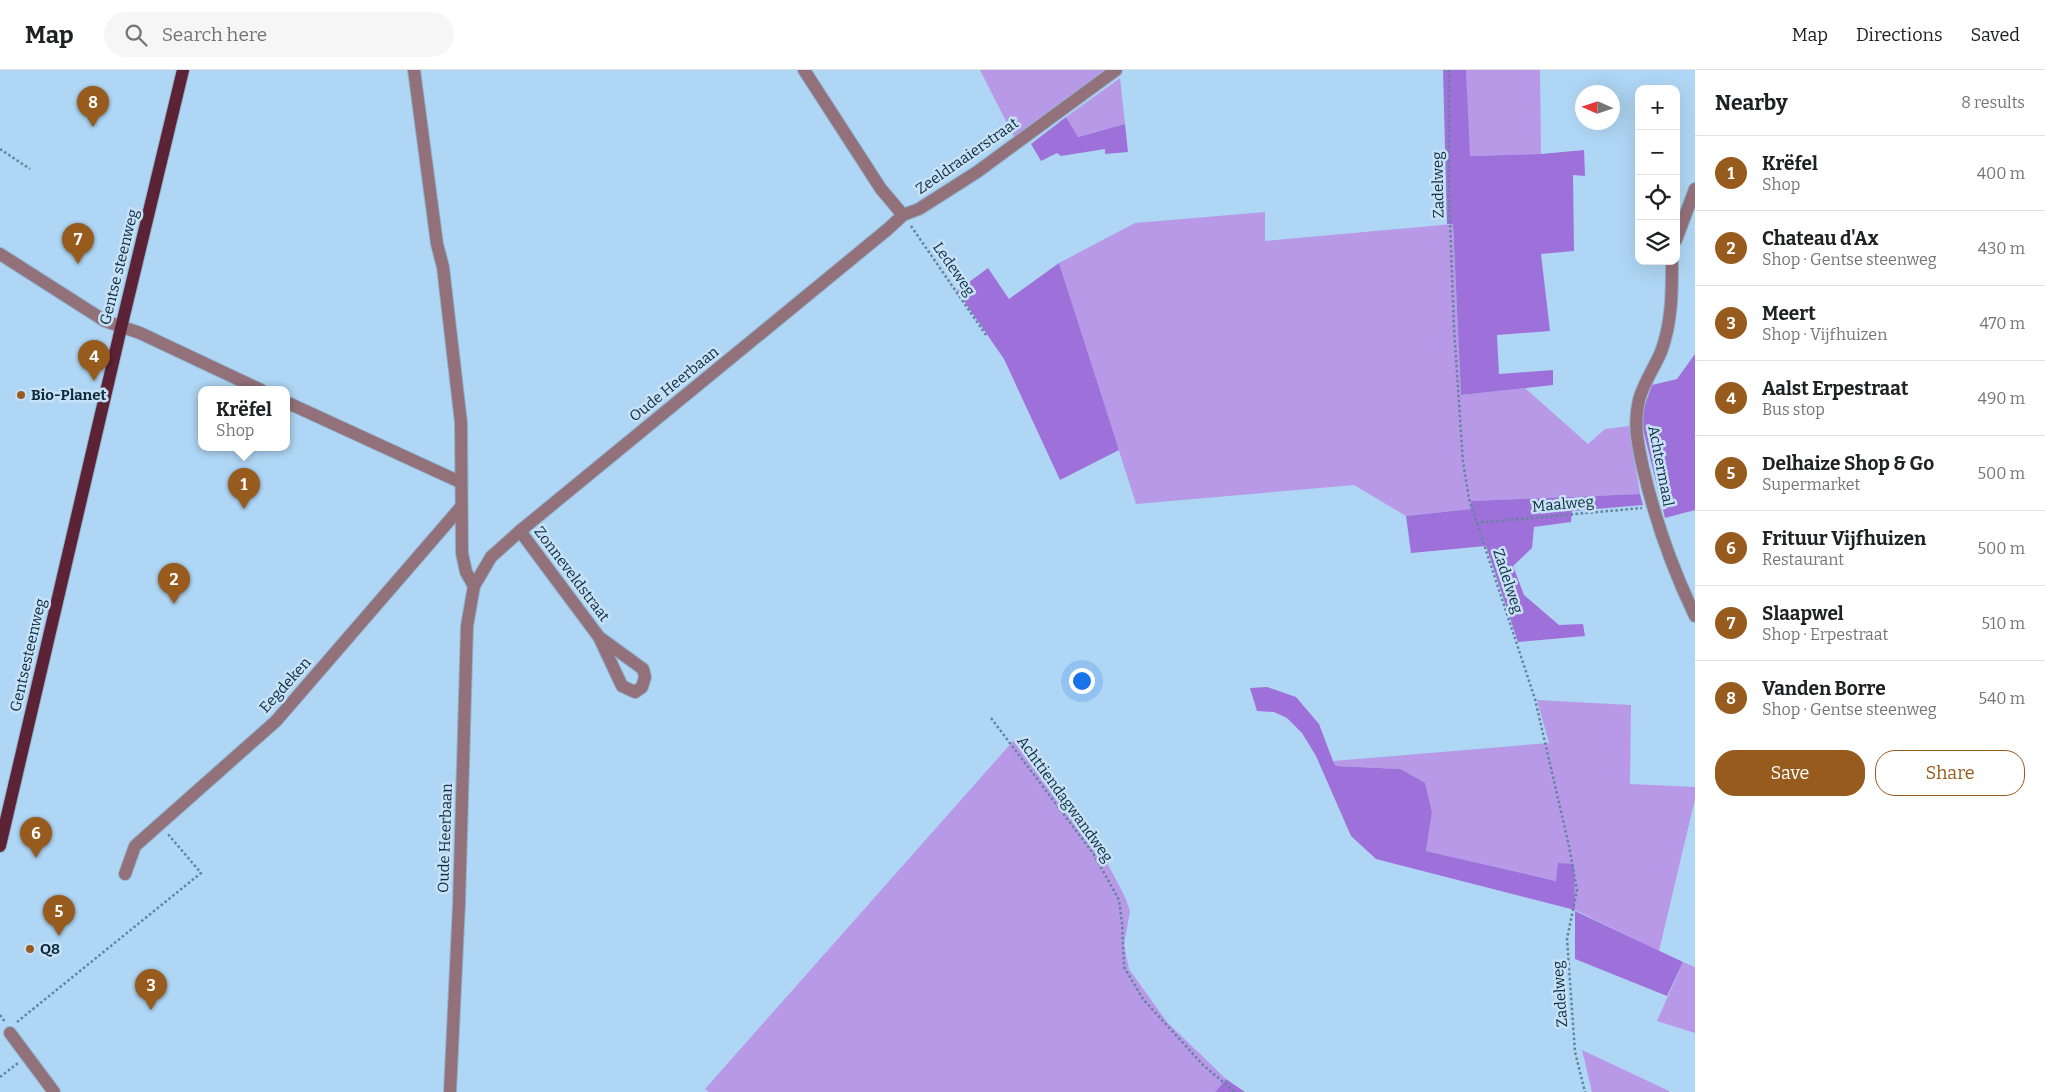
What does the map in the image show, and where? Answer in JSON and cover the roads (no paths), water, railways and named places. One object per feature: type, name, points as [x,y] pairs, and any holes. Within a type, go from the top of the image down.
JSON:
[{"type":"main road","name":"Gentse steenweg","points":[[60,588],[180,72]]},
{"type":"main road","name":"Gentsesteenweg","points":[[0,846],[60,588]]},
{"type":"street","points":[[414,70],[451,335],[460,423],[462,552],[466,572],[474,586]]},
{"type":"street","points":[[804,70],[881,189],[903,215]]},
{"type":"street","name":"Zeeldraaierstraat","points":[[903,215],[919,209],[977,172],[1116,70]]},
{"type":"street","points":[[1680,229],[1695,189]]},
{"type":"street","name":"Oude Heerbaan","points":[[450,1092],[461,855],[468,626],[474,586],[491,557],[520,531],[881,236],[903,215]]},
{"type":"street","points":[[0,254],[105,321],[140,333],[252,386]]},
{"type":"street","name":"Achtermaal","points":[[1672,265],[1671,316],[1660,354],[1639,399],[1636,422],[1637,440],[1652,507],[1676,576],[1695,616]]},
{"type":"street","points":[[290,404],[460,482]]},
{"type":"street","name":"Eegdeken","points":[[125,874],[134,846],[276,721],[461,507]]},
{"type":"street","name":"Zonneveldstraat","points":[[520,531],[599,637]]},
{"type":"street","points":[[13,1028],[28,1056],[54,1092]]},
{"type":"place","name":"Vanden Borre","points":[[93,127]]},
{"type":"place","name":"Slaapwel","points":[[78,264]]},
{"type":"place","name":"Aalst Erpestraat","points":[[94,381]]},
{"type":"place","name":"Bio-Planet","points":[[21,395]]},
{"type":"place","name":"Krëfel","points":[[244,509]]},
{"type":"place","name":"Chateau d'Ax","points":[[174,604]]},
{"type":"place","name":"Frituur Vijfhuizen","points":[[36,858]]},
{"type":"place","name":"Delhaize Shop & Go","points":[[59,936]]},
{"type":"place","name":"Q8","points":[[30,949]]},
{"type":"place","name":"Meert","points":[[151,1010]]}]
